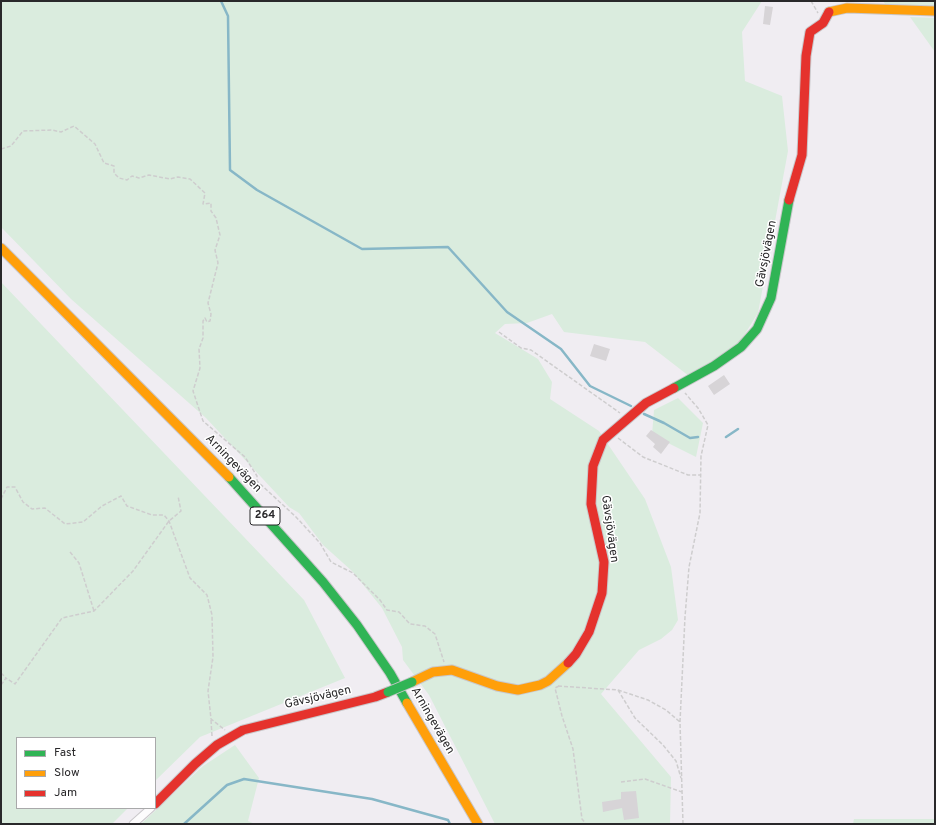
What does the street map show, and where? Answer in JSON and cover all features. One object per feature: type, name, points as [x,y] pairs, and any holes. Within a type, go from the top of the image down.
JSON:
[{"type":"street","name":"Gävsjövägen","points":[[156,803],[213,748],[243,730],[262,724],[375,697],[433,672],[452,670],[470,675],[496,686],[518,690],[548,681],[561,671],[576,654],[589,632],[602,593],[604,562],[591,504],[593,466],[603,440],[646,403],[714,366],[741,348],[757,329],[771,298],[791,189],[802,154],[806,56],[810,32],[823,23],[830,11],[847,8],[935,10]]},
{"type":"street","name":"Arningevägen","points":[[1,248],[243,491],[323,582],[357,624],[390,673],[478,824]]},
{"type":"street","points":[[133,824],[150,809]]},
{"type":"path","points":[[811,1],[823,23]]},
{"type":"path","points":[[1,149],[11,146],[24,131],[52,130],[61,132],[74,126],[95,144],[104,163],[114,166],[114,173],[119,178],[127,180],[132,176],[139,178],[149,175],[170,179],[178,177],[190,180],[205,193],[203,204],[211,203],[211,211],[216,218],[220,235],[215,250],[218,263],[208,303],[211,314],[210,321],[207,322],[205,318],[203,321],[203,338],[199,349],[200,368],[193,391],[203,421],[245,457],[257,476],[258,481],[320,543],[331,562],[353,573],[380,600],[387,610],[399,612],[410,624],[425,626],[435,634],[444,660],[443,671]]},
{"type":"path","points":[[499,332],[521,348],[531,350],[628,418]]},
{"type":"path","points":[[678,385],[698,408],[708,425],[701,456],[700,513],[689,567],[680,722],[683,824]]},
{"type":"path","points":[[612,433],[643,457],[688,475],[700,475]]},
{"type":"path","points":[[1,499],[6,487],[15,487],[23,502],[32,509],[45,508],[65,524],[83,522],[102,506],[121,496],[127,506],[152,515],[164,515],[169,521],[190,578],[207,595],[212,615],[213,657],[208,691],[213,748]]},
{"type":"path","points":[[1,673],[14,684],[62,618],[94,611],[133,571],[169,521],[181,511],[178,496]]},
{"type":"path","points":[[70,552],[80,563],[94,611]]},
{"type":"path","points":[[1,684],[6,678]]},
{"type":"path","points":[[548,681],[559,686],[618,690],[648,700],[666,710],[680,722]]},
{"type":"path","points":[[559,686],[555,688],[562,716],[573,749],[582,819],[586,824]]},
{"type":"path","points":[[618,690],[635,718],[663,745],[676,761],[682,782]]},
{"type":"path","points":[[211,719],[233,736]]},
{"type":"path","points":[[621,782],[645,779],[682,792]]},
{"type":"green space","points":[[1,1],[762,1],[742,32],[745,81],[782,96],[788,151],[758,313],[738,345],[689,376],[645,342],[564,332],[552,314],[527,323],[505,324],[495,333],[538,359],[552,382],[550,399],[599,431],[645,499],[671,567],[678,620],[672,630],[661,639],[639,650],[601,694],[671,777],[670,824],[495,824],[429,695],[403,660],[402,647],[382,608],[352,571],[323,545],[299,513],[289,507],[206,418],[71,299],[1,227]]},
{"type":"green space","points":[[883,1],[935,1],[935,6],[885,4]]},
{"type":"green space","points":[[910,17],[935,18],[935,52]]},
{"type":"green space","points":[[1,282],[304,600],[345,678],[200,737],[156,780],[156,737],[16,737],[16,809],[127,809],[112,824],[1,824]]},
{"type":"green space","points":[[678,398],[703,423],[696,457],[652,435],[654,410]]},
{"type":"green space","points":[[235,745],[259,778],[248,821],[255,824],[141,824],[203,766]]},
{"type":"green space","points":[[854,819],[935,819],[935,824],[853,824]]},
{"type":"building","points":[[765,6],[773,7],[770,25],[763,24]]},
{"type":"building","points":[[594,344],[610,349],[606,361],[590,356]]},
{"type":"building","points":[[724,375],[730,384],[714,395],[708,386]]},
{"type":"building","points":[[651,430],[670,442],[661,454],[653,447],[655,444],[646,436]]},
{"type":"building","points":[[636,791],[639,818],[624,820],[622,808],[603,812],[602,802],[621,799],[621,792]]},
{"type":"waterway","points":[[221,1],[228,16],[230,170],[257,190],[362,249],[448,247],[507,312],[561,349],[590,386],[631,406]]},
{"type":"waterway","points":[[644,414],[664,423],[690,438],[698,437]]},
{"type":"waterway","points":[[726,437],[738,429]]},
{"type":"waterway","points":[[184,824],[227,785],[244,779],[372,799],[448,820],[450,824]]},
{"type":"traffic: fast","points":[[674,388],[714,366],[741,347],[757,329],[771,298],[789,200]]},
{"type":"traffic: fast","points":[[229,477],[323,582],[357,625],[390,673],[407,703]]},
{"type":"traffic: fast","points":[[388,692],[412,682]]},
{"type":"traffic: slow","points":[[829,12],[847,8],[935,11]]},
{"type":"traffic: slow","points":[[1,248],[229,477]]},
{"type":"traffic: slow","points":[[412,682],[433,672],[452,670],[497,686],[518,690],[540,685],[548,681],[568,663]]},
{"type":"traffic: slow","points":[[407,703],[478,824]]},
{"type":"traffic: jam","points":[[789,200],[802,155],[806,56],[810,32],[823,23],[829,12]]},
{"type":"traffic: jam","points":[[568,663],[576,654],[589,632],[602,593],[604,562],[591,504],[593,466],[603,440],[646,403],[674,388]]},
{"type":"traffic: jam","points":[[156,803],[195,764],[217,745],[243,730],[375,697],[388,692]]}]
